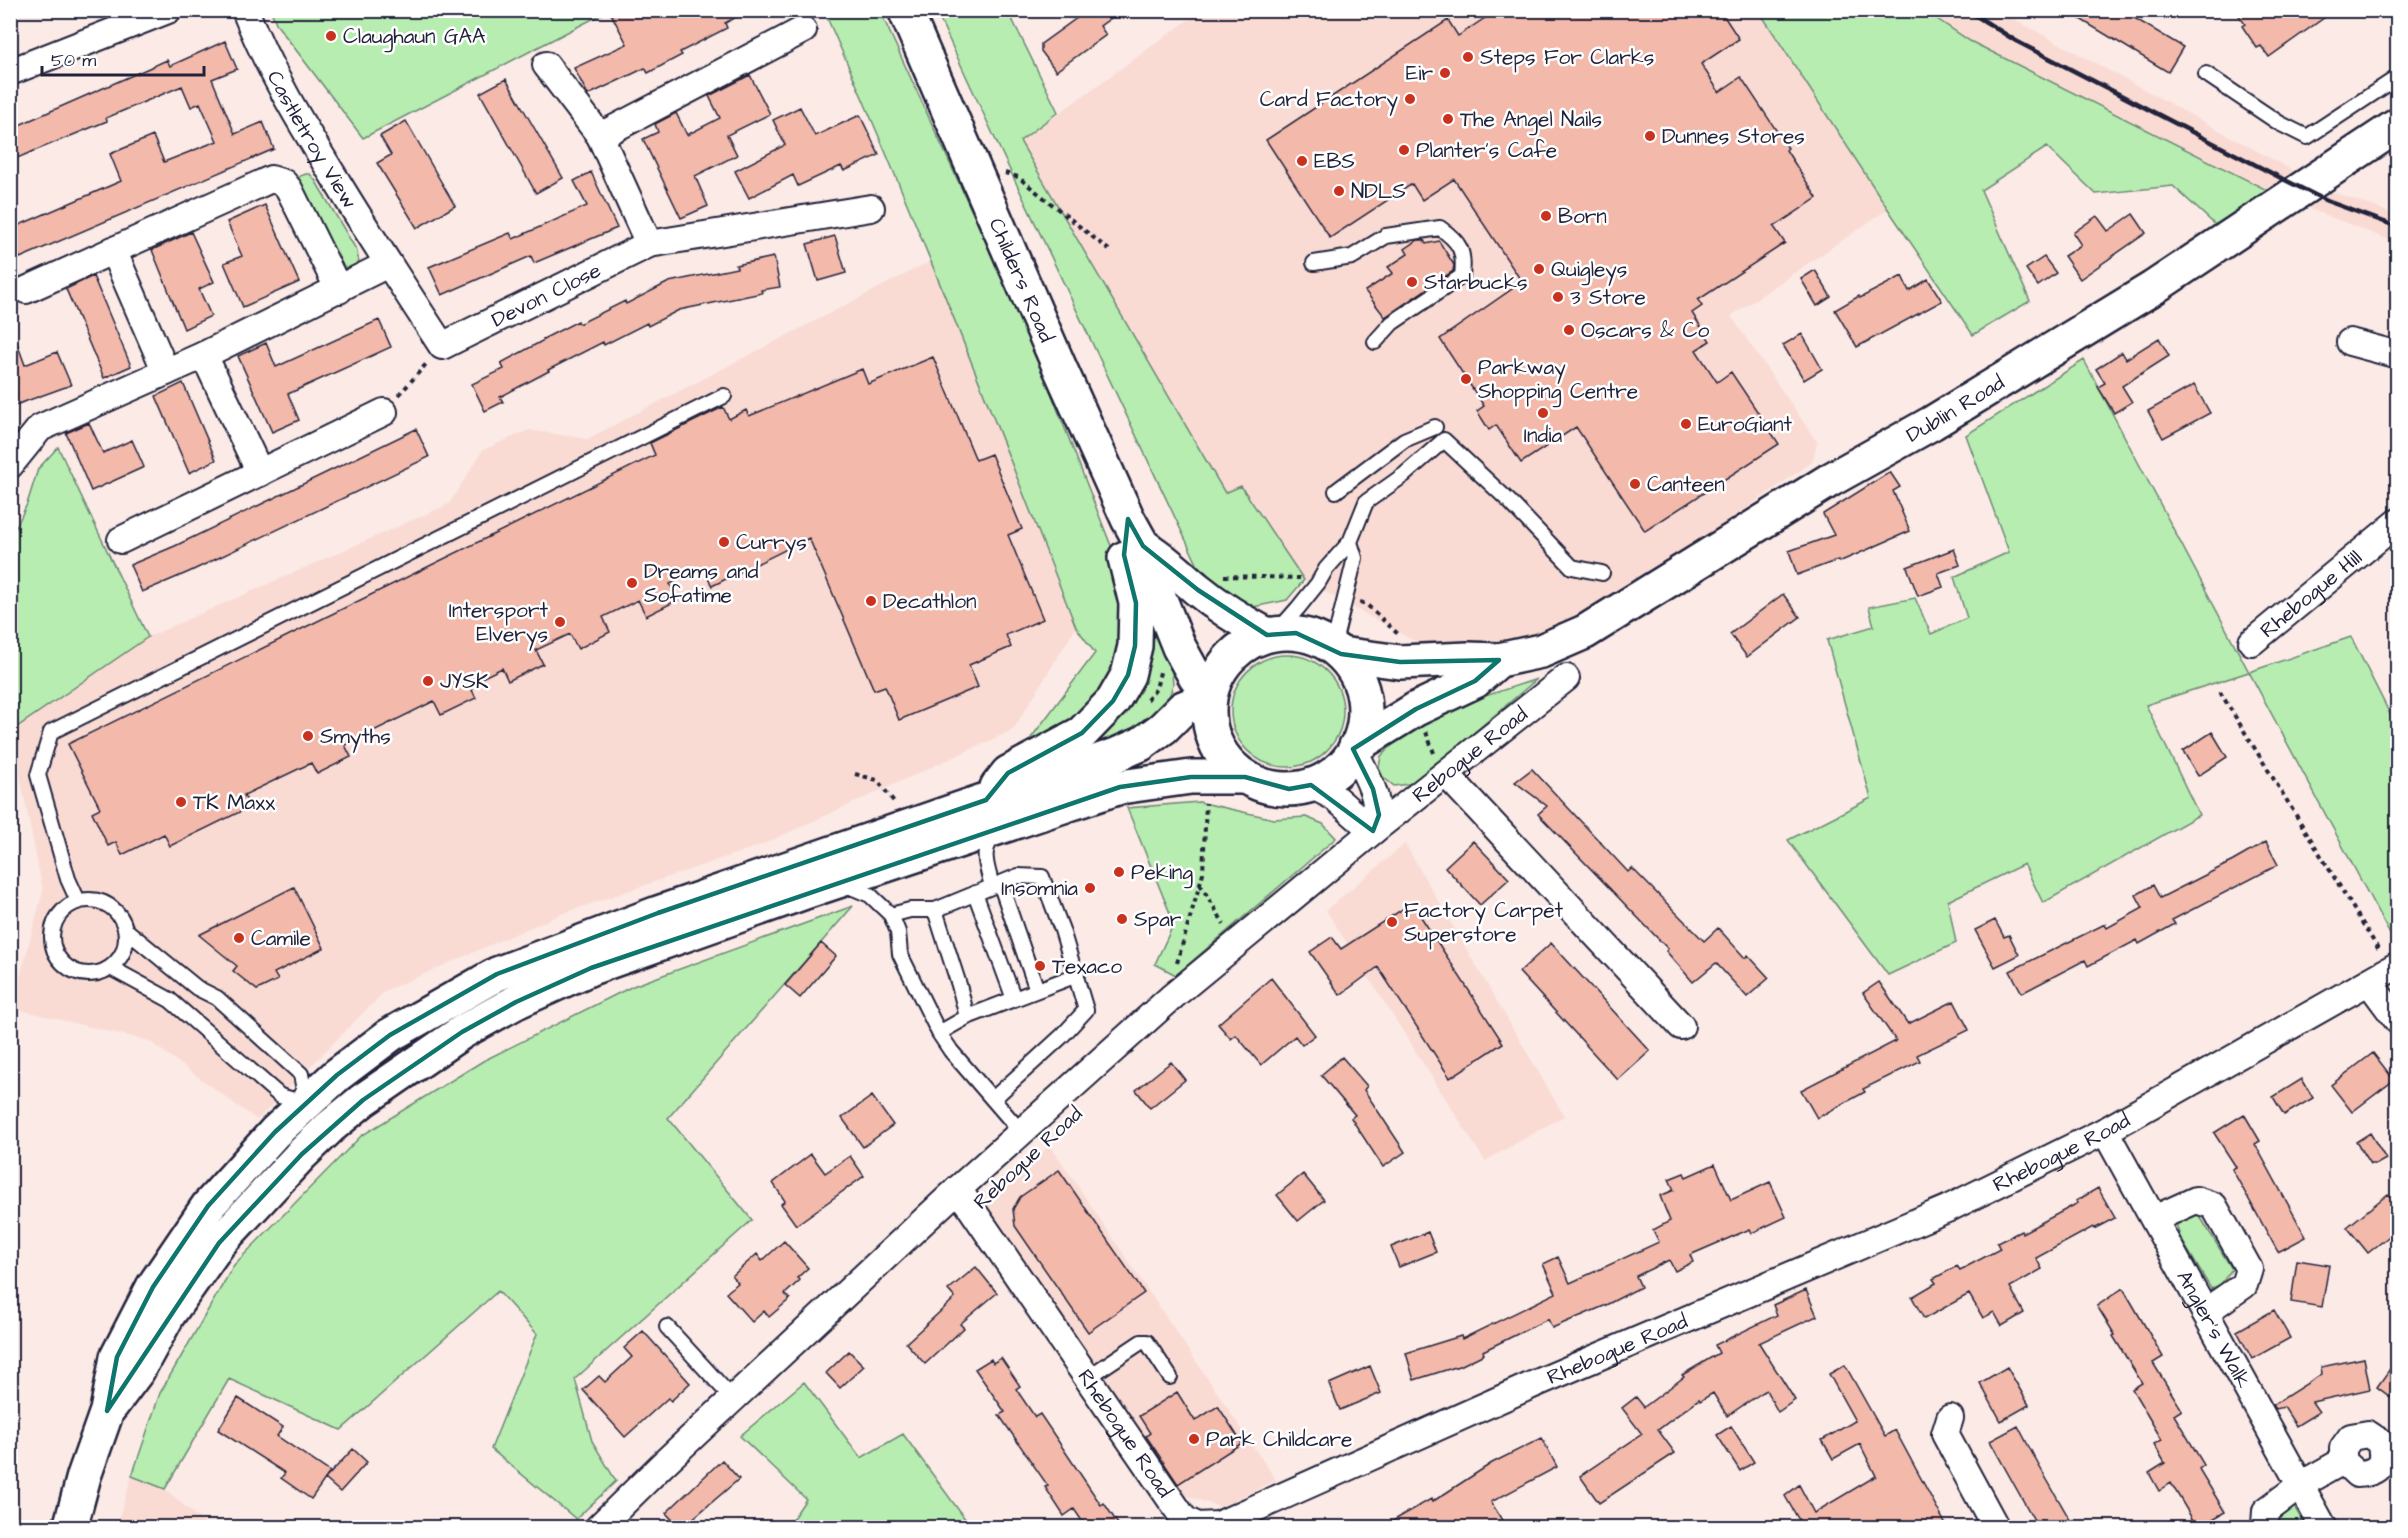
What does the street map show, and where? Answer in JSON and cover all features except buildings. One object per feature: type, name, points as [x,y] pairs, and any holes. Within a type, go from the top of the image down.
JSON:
[{"type":"main road","name":"Childers Road","points":[[904,10],[1059,366],[1136,532],[1149,572],[1179,647],[1196,678],[1209,694]]},
{"type":"main road","name":"Dublin Road","points":[[1337,650],[1400,662],[1499,660],[1541,651],[1585,632],[1830,480],[1932,423],[2153,288],[2397,125]]},
{"type":"main road","points":[[986,800],[1008,772],[1082,733],[1113,701],[1128,675],[1135,646],[1136,603],[1124,555],[1136,532],[1198,590],[1241,620],[1272,634],[1306,636],[1337,650],[1353,669],[1362,688],[1365,707],[1363,728],[1355,748],[1336,772],[1311,785],[1289,789],[1266,786],[1245,777],[1227,762],[1215,743],[1209,721],[1209,694],[1223,666],[1243,646],[1272,634]]},
{"type":"main road","points":[[1355,748],[1416,709],[1475,681],[1499,660]]},
{"type":"main road","points":[[318,1115],[337,1075],[390,1035],[497,974],[658,913],[1116,755],[1141,744],[1163,728],[1183,708],[1209,694]]},
{"type":"main road","points":[[70,1527],[84,1476],[107,1411],[117,1357],[153,1287],[207,1206],[275,1132],[363,1100],[462,1032],[516,1002],[591,968],[838,881],[1120,787],[1191,777],[1245,777]]},
{"type":"street","points":[[10,72],[168,10]]},
{"type":"street","name":"Castletroy View","points":[[245,10],[260,50],[293,112],[442,346]]},
{"type":"street","points":[[600,136],[803,30]]},
{"type":"street","points":[[546,65],[600,136],[649,244]]},
{"type":"street","points":[[26,290],[271,179],[285,183],[289,189],[339,290]]},
{"type":"street","name":"Devon Close","points":[[442,346],[649,244],[871,208]]},
{"type":"street","points":[[113,250],[166,372]]},
{"type":"street","points":[[10,465],[40,428],[204,355],[388,264]]},
{"type":"street","points":[[2349,342],[2397,355]]},
{"type":"street","points":[[204,355],[260,473]]},
{"type":"street","points":[[121,540],[384,412]]},
{"type":"street","name":"Rhebogue Hill","points":[[2252,642],[2397,522]]},
{"type":"street","name":"Rebogue Road","points":[[598,1527],[958,1189],[1173,996],[1373,831],[1440,766],[1566,678]]},
{"type":"street","points":[[1311,785],[1334,797],[1373,831],[1379,815],[1373,789],[1355,748]]},
{"type":"street","points":[[1440,766],[1681,1026]]},
{"type":"street","points":[[2386,972],[2397,1021]]},
{"type":"street","name":"Rhebogue Road","points":[[958,1189],[1184,1519],[1197,1527],[1218,1525],[1532,1385],[1947,1209],[2105,1131],[2386,972]]},
{"type":"street","name":"Angler's Walk","points":[[2105,1131],[2324,1527]]},
{"type":"street","points":[[2154,1219],[2196,1200],[2214,1206],[2249,1269],[2244,1285],[2205,1312]]},
{"type":"street","points":[[1950,1418],[1945,1434],[1996,1527]]},
{"type":"street","points":[[2266,1527],[2266,1511],[2302,1484],[2343,1461]]},
{"type":"lane","points":[[2206,74],[2279,123],[2307,137],[2397,77]]},
{"type":"lane","points":[[1314,263],[1353,257],[1386,236],[1440,228],[1456,238],[1463,256],[1462,276],[1392,323],[1375,342]]},
{"type":"lane","points":[[78,901],[68,879],[38,776],[51,732],[724,396]]},
{"type":"lane","points":[[1336,491],[1404,440],[1435,428]]},
{"type":"lane","points":[[1272,634],[1298,608],[1326,569],[1350,542],[1366,502],[1404,475],[1444,440],[1510,502],[1572,567],[1602,573]]},
{"type":"lane","points":[[1337,650],[1355,558],[1350,542]]},
{"type":"lane","points":[[1018,821],[992,839],[984,856],[1037,990]]},
{"type":"lane","points":[[891,915],[910,910],[935,910],[1018,876],[1042,877],[1077,975],[1086,1010],[1062,1036],[993,1099]]},
{"type":"lane","points":[[838,881],[870,895],[891,915],[898,932],[900,954],[939,1034],[1021,1132]]},
{"type":"lane","points":[[975,893],[1014,999]]},
{"type":"lane","points":[[90,899],[103,902],[118,913],[126,930],[126,944],[122,956],[111,968],[96,974],[80,974],[66,966],[56,954],[52,938],[54,922],[64,909],[78,901],[90,899]]},
{"type":"lane","points":[[935,910],[967,1017]]},
{"type":"lane","points":[[126,930],[197,988],[217,998],[301,1074],[318,1115]]},
{"type":"lane","points":[[111,968],[170,1000],[280,1096],[318,1115]]},
{"type":"lane","points":[[939,1034],[967,1017],[1077,975]]},
{"type":"lane","points":[[667,1327],[733,1399]]},
{"type":"lane","points":[[1087,1378],[1141,1342],[1147,1342],[1170,1377]]},
{"type":"path","points":[[1004,173],[1018,177],[1109,250]]},
{"type":"path","points":[[384,412],[442,346]]},
{"type":"path","points":[[1222,576],[1309,578]]},
{"type":"path","points":[[1352,599],[1366,604],[1401,637]]},
{"type":"path","points":[[2220,692],[2386,972]]},
{"type":"path","points":[[1425,731],[1440,766]]},
{"type":"path","points":[[855,774],[877,780],[912,826]]},
{"type":"path","points":[[1173,996],[1178,954],[1203,873],[1206,800],[1192,798],[1191,777]]},
{"type":"path","points":[[1200,883],[1236,943]]},
{"type":"highlighted area","points":[[1128,519],[1143,546],[1198,590],[1267,635],[1296,633],[1341,654],[1400,662],[1499,660],[1475,681],[1416,709],[1353,749],[1373,789],[1379,815],[1373,831],[1311,785],[1289,789],[1245,777],[1191,777],[1120,787],[591,968],[516,1002],[462,1032],[363,1100],[302,1154],[219,1243],[107,1411],[117,1357],[153,1287],[208,1206],[275,1132],[337,1075],[390,1035],[497,974],[658,913],[986,800],[1008,773],[1082,733],[1113,701],[1128,675],[1135,646],[1136,603],[1124,555]]},
{"type":"shaded area","name":"Parkway Shopping Centre","points":[[1201,11],[1759,11],[1888,209],[1731,316],[1817,442],[1812,462],[1596,615],[1542,633],[1434,652],[1304,580],[1241,486],[1226,494],[1020,141]]},
{"type":"shaded area","points":[[1925,11],[1999,11],[2305,177],[2275,194],[1970,41]]},
{"type":"shaded area","points":[[2330,191],[2397,215],[2397,243],[2305,207]]},
{"type":"shaded area","points":[[931,261],[1076,627],[1013,730],[761,845],[561,914],[385,991],[257,1120],[149,1041],[12,1008],[43,891],[11,731],[148,637],[449,504],[483,450],[529,430],[587,439]]},
{"type":"shaded area","points":[[1405,844],[1564,1116],[1485,1161],[1326,910]]},
{"type":"shaded area","points":[[1050,1145],[1276,1480],[1221,1507],[1181,1494],[987,1205]]},
{"type":"shaded area","points":[[132,1476],[165,1489],[209,1527],[116,1527]]},
{"type":"green space","points":[[271,11],[608,11],[363,138],[277,25]]},
{"type":"green space","points":[[824,11],[880,11],[1026,329],[1124,579],[1128,621],[1109,690],[1078,725],[1016,758],[1095,653],[1076,627],[922,240]]},
{"type":"green space","points":[[936,11],[1016,11],[1012,19],[1058,112],[1020,141],[1225,493],[1241,486],[1304,580],[1287,600],[1253,607],[1209,589]]},
{"type":"green space","points":[[1759,11],[1925,11],[1970,41],[2275,194],[2223,232],[2173,186],[2096,194],[2047,147],[1981,190],[2030,301],[1973,335]]},
{"type":"green space","points":[[310,174],[315,180],[357,251],[359,264],[354,269],[342,267],[298,180],[300,176]]},
{"type":"green space","points":[[2084,360],[2249,672],[2146,705],[2199,815],[2043,903],[2024,864],[1948,901],[1956,943],[1888,975],[1788,840],[1871,798],[1827,640],[1874,626],[1869,607],[1915,598],[1931,634],[1967,618],[1954,577],[2009,552],[1966,435]]},
{"type":"green space","points":[[58,447],[148,637],[11,731],[11,538],[27,504],[38,469]]},
{"type":"green space","points":[[1145,610],[1170,654],[1173,684],[1168,702],[1139,727],[1093,750],[1089,736]]},
{"type":"green space","points":[[2351,637],[2397,728],[2398,937],[2393,940],[2249,672]]},
{"type":"green space","points":[[1287,655],[1308,659],[1327,671],[1339,690],[1343,711],[1339,732],[1327,751],[1308,763],[1287,767],[1266,763],[1247,751],[1235,732],[1231,711],[1235,690],[1247,671],[1266,659]]},
{"type":"green space","points":[[1537,679],[1415,783],[1394,786],[1378,773],[1381,756],[1404,733],[1443,710]]},
{"type":"green space","points":[[1199,802],[1274,819],[1306,817],[1323,824],[1336,838],[1176,975],[1155,964],[1174,923],[1127,808]]},
{"type":"green space","points":[[853,906],[668,1118],[752,1220],[575,1379],[592,1441],[616,1481],[576,1519],[491,1449],[537,1334],[498,1291],[341,1430],[229,1379],[165,1489],[132,1476],[160,1393],[234,1265],[361,1136],[483,1061],[633,986]]},
{"type":"green space","points":[[2198,1213],[2232,1269],[2221,1284],[2211,1289],[2180,1237],[2176,1223],[2187,1214]]},
{"type":"green space","points":[[804,1382],[861,1458],[903,1434],[971,1527],[787,1527],[806,1499],[740,1436]]},
{"type":"green space","points":[[2284,1507],[2295,1508],[2306,1527],[2281,1527],[2276,1519]]},
{"type":"railway","points":[[1967,10],[2016,41],[2281,178],[2327,201],[2398,227]]},
{"type":"place","name":"Claughaun GAA","points":[[331,36]]},
{"type":"place","name":"Steps For Clarks","points":[[1468,57]]},
{"type":"place","name":"Eir","points":[[1445,73]]},
{"type":"place","name":"Card Factory","points":[[1410,99]]},
{"type":"place","name":"The Angel Nails","points":[[1448,119]]},
{"type":"place","name":"Dunnes Stores","points":[[1650,136]]},
{"type":"place","name":"Planter's Cafe","points":[[1404,150]]},
{"type":"place","name":"EBS","points":[[1302,161]]},
{"type":"place","name":"NDLS","points":[[1339,191]]},
{"type":"place","name":"Born","points":[[1546,216]]},
{"type":"place","name":"Quigleys","points":[[1539,269]]},
{"type":"place","name":"Starbucks","points":[[1412,282]]},
{"type":"place","name":"3 Store","points":[[1558,297]]},
{"type":"place","name":"Oscars & Co","points":[[1569,330]]},
{"type":"place","name":"Parkway Shopping Centre","points":[[1466,379]]},
{"type":"place","name":"India","points":[[1543,413]]},
{"type":"place","name":"EuroGiant","points":[[1686,424]]},
{"type":"place","name":"Canteen","points":[[1635,484]]},
{"type":"place","name":"Currys","points":[[724,542]]},
{"type":"place","name":"Dreams and Sofatime","points":[[632,583]]},
{"type":"place","name":"Decathlon","points":[[871,601]]},
{"type":"place","name":"Intersport Elverys","points":[[560,622]]},
{"type":"place","name":"JYSK","points":[[428,681]]},
{"type":"place","name":"Smyths","points":[[308,736]]},
{"type":"place","name":"TK Maxx","points":[[181,802]]},
{"type":"place","name":"Peking","points":[[1119,872]]},
{"type":"place","name":"Insomnia","points":[[1090,888]]},
{"type":"place","name":"Spar","points":[[1122,919]]},
{"type":"place","name":"Factory Carpet Superstore","points":[[1392,922]]},
{"type":"place","name":"Camile","points":[[239,938]]},
{"type":"place","name":"Texaco","points":[[1040,966]]},
{"type":"place","name":"Park Childcare","points":[[1194,1439]]}]
